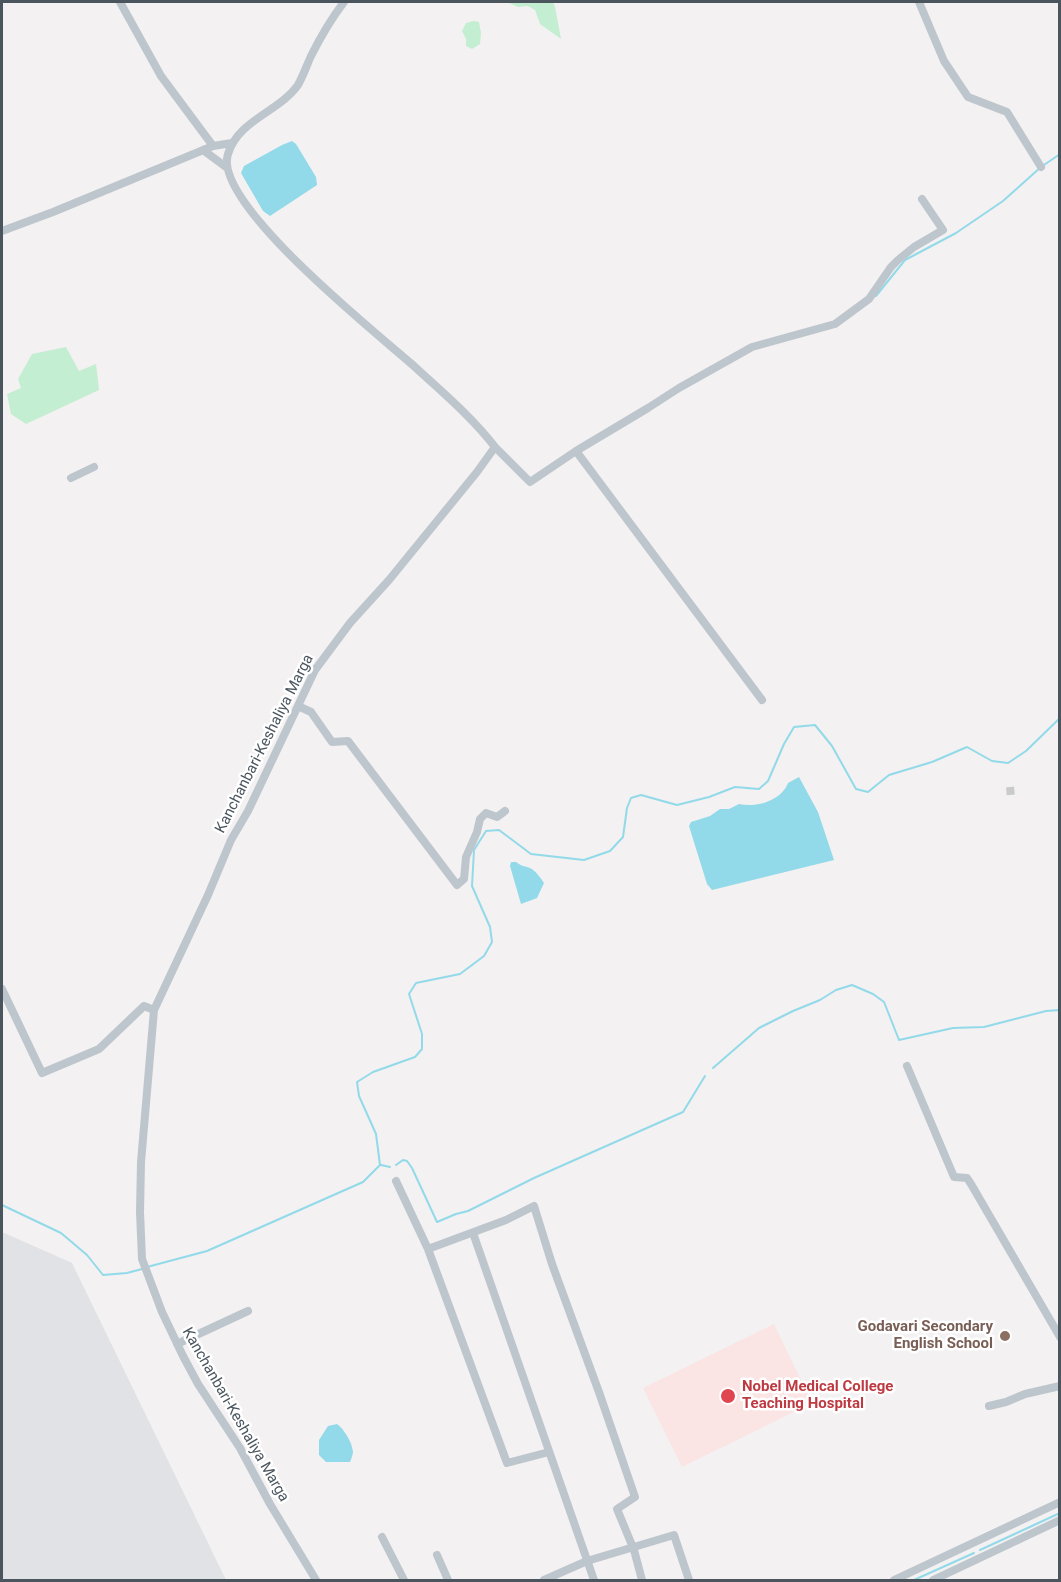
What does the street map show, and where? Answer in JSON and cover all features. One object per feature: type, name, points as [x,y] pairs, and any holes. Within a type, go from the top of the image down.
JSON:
[{"type":"street","points":[[120,2],[160,76],[213,146]]},
{"type":"street","points":[[344,2],[329,22],[298,85],[280,103],[247,126],[232,143],[226,156],[229,177],[252,214],[317,283],[415,368],[483,432],[530,482],[576,451],[701,375],[752,347],[835,324],[869,299],[898,260],[914,247],[943,230],[922,199]]},
{"type":"street","points":[[919,2],[944,61],[968,97],[1007,112],[1041,167]]},
{"type":"street","points":[[2,231],[213,146],[232,143]]},
{"type":"street","points":[[203,150],[226,167]]},
{"type":"street","name":"Kanchanbari-Keshaliya Marga","points":[[316,1581],[240,1448],[198,1384],[177,1344],[149,1281],[142,1259],[141,1162],[154,1010],[204,905],[231,840],[248,811],[315,670],[350,623],[396,571],[495,447]]},
{"type":"street","points":[[576,451],[762,700]]},
{"type":"street","points":[[71,478],[94,468]]},
{"type":"street","points":[[298,706],[310,711],[332,742],[348,741],[457,885],[464,879],[466,857],[480,819],[486,813],[497,817],[505,811]]},
{"type":"street","points":[[2,989],[42,1073],[99,1048],[144,1006],[154,1010]]},
{"type":"street","points":[[907,1066],[954,1177],[967,1178],[971,1184],[1059,1337]]},
{"type":"street","points":[[396,1181],[428,1249],[507,1463],[549,1452]]},
{"type":"street","points":[[428,1249],[506,1220],[534,1206],[552,1264],[636,1497],[617,1509],[633,1548],[642,1581]]},
{"type":"street","points":[[473,1233],[594,1581]]},
{"type":"street","points":[[177,1344],[248,1311]]},
{"type":"street","points":[[989,1406],[1059,1386]]},
{"type":"street","points":[[894,1581],[1059,1502]]},
{"type":"street","points":[[933,1581],[949,1577],[980,1558],[1059,1520]]},
{"type":"street","points":[[544,1581],[587,1561],[674,1535],[689,1581]]},
{"type":"street","points":[[382,1537],[404,1581]]},
{"type":"street","points":[[973,1544],[980,1558]]},
{"type":"street","points":[[436,1555],[448,1581]]},
{"type":"shaded area","points":[[2,1232],[72,1263],[226,1580],[2,1580]]},
{"type":"shaded area","name":"Nobel Medical College Teaching Hospital","points":[[774,1324],[812,1403],[682,1467],[643,1388]]},
{"type":"green space","points":[[507,2],[553,2],[561,39],[540,24],[535,10],[528,6],[518,7]]},
{"type":"green space","points":[[479,22],[481,33],[480,44],[472,49],[466,46],[466,39],[462,31],[466,23]]},
{"type":"green space","points":[[66,347],[79,371],[96,364],[99,390],[26,424],[11,414],[7,394],[21,388],[18,379],[32,354]]},
{"type":"water","points":[[292,141],[316,177],[317,185],[270,216],[263,211],[241,173],[244,166]]},
{"type":"water","points":[[799,777],[818,812],[834,860],[712,890],[707,884],[689,826],[691,822],[710,816],[720,809],[729,809],[739,804],[753,805],[767,802],[780,794],[788,783]]},
{"type":"water","points":[[511,862],[530,868],[544,883],[537,898],[521,904],[510,866]]},
{"type":"water","points":[[337,1424],[345,1432],[351,1444],[353,1452],[350,1462],[326,1462],[319,1455],[319,1440],[328,1426]]},
{"type":"waterway","points":[[876,296],[905,260],[956,233],[1003,201],[1041,167],[1060,154]]},
{"type":"waterway","points":[[147,1267],[207,1251],[363,1182],[380,1165],[376,1134],[359,1096],[357,1082],[373,1072],[415,1057],[422,1049],[422,1034],[409,994],[416,983],[460,974],[484,956],[492,942],[490,927],[472,886],[474,850],[486,831],[499,830],[531,854],[584,860],[610,851],[623,837],[627,808],[631,798],[641,795],[677,805],[709,797],[735,787],[759,789],[768,781],[794,727],[815,725],[832,746],[856,789],[868,792],[889,775],[932,762],[967,747],[992,761],[1008,763],[1026,751],[1060,718]]},
{"type":"waterway","points":[[713,1068],[759,1028],[820,1000],[836,990],[852,985],[873,994],[884,1002],[899,1040],[953,1028],[984,1027],[1046,1011],[1060,1010]]},
{"type":"waterway","points":[[396,1165],[403,1160],[407,1161],[437,1222],[468,1211],[534,1178],[683,1112],[705,1076]]},
{"type":"waterway","points":[[381,1165],[390,1167]]},
{"type":"waterway","points":[[2,1205],[61,1233],[87,1255],[103,1275],[142,1269]]},
{"type":"waterway","points":[[980,1550],[1060,1513]]},
{"type":"waterway","points":[[914,1580],[974,1553]]},
{"type":"tunnel","points":[[1010,787],[1011,797]]},
{"type":"place","name":"Godavari Secondary English School","points":[[1005,1336]]},
{"type":"place","name":"Nobel Medical College Teaching Hospital","points":[[728,1396]]}]
